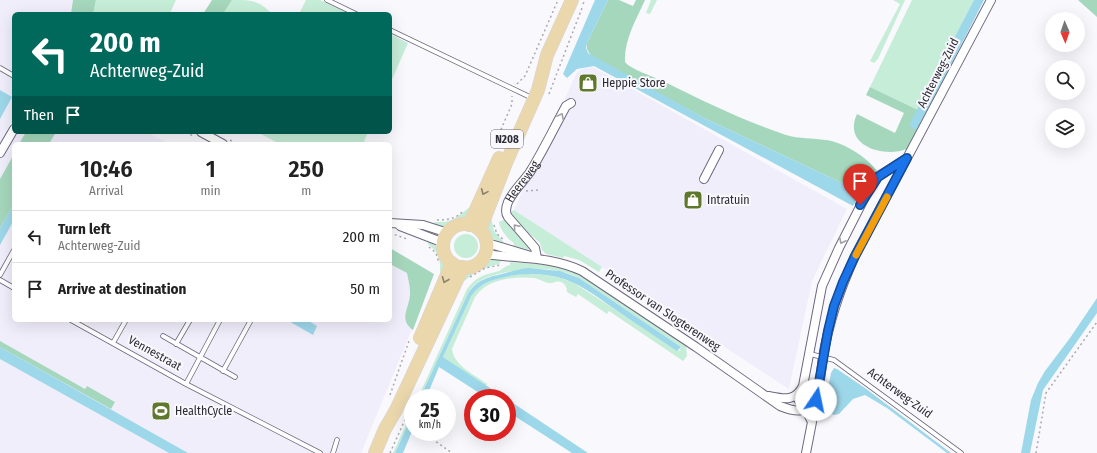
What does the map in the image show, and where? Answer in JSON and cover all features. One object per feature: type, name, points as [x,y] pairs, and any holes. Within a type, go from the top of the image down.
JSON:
[{"type":"main road","name":"N208","points":[[474,227],[530,97],[537,70],[547,55],[572,0]]},
{"type":"main road","points":[[459,225],[474,227],[485,238],[486,248],[476,265],[451,265],[445,254],[446,238],[451,230],[459,225]]},
{"type":"main road","points":[[375,453],[385,429],[391,408],[451,265]]},
{"type":"street","name":"Achterweg-Zuid","points":[[806,410],[812,406],[816,400],[823,356],[834,306],[843,282],[855,256],[991,0]]},
{"type":"street","name":"Heereweg","points":[[537,258],[536,248],[508,217],[506,210],[508,202],[529,174],[566,106],[571,103]]},
{"type":"street","points":[[0,153],[12,132]]},
{"type":"street","points":[[205,134],[219,142]]},
{"type":"street","points":[[704,179],[719,150]]},
{"type":"street","name":"Achterweg-Zuid","points":[[796,396],[801,391],[803,386],[822,286],[854,215],[878,177],[907,158]]},
{"type":"street","points":[[392,223],[423,225],[446,238]]},
{"type":"street","name":"Professor van Slogterenweg","points":[[486,248],[505,257],[537,258]]},
{"type":"street","name":"Professor van Slogterenweg","points":[[486,248],[507,248],[537,258],[568,264],[582,271],[768,396],[780,406],[799,411],[806,410]]},
{"type":"street","name":"Professor van Slogterenweg","points":[[768,396],[782,399],[796,396]]},
{"type":"street","points":[[796,396],[812,422],[806,453]]},
{"type":"lane","points":[[327,0],[352,12]]},
{"type":"lane","points":[[392,31],[514,88],[530,97]]},
{"type":"lane","points":[[0,68],[12,75]]},
{"type":"lane","points":[[0,275],[12,254]]},
{"type":"lane","points":[[0,280],[12,287]]},
{"type":"lane","name":"Vennestraat","points":[[74,322],[186,384],[320,453]]},
{"type":"lane","name":"Vennestraat","points":[[113,344],[125,322]]},
{"type":"lane","name":"Vennestraat","points":[[176,344],[189,322]]},
{"type":"lane","name":"Vennestraat","points":[[186,384],[219,322]]},
{"type":"lane","points":[[224,370],[249,322]]},
{"type":"lane","name":"Vennestraat","points":[[163,336],[235,377]]},
{"type":"lane","name":"Achterweg-Zuid","points":[[810,354],[823,356],[834,360],[960,453]]},
{"type":"lane","points":[[333,453],[337,440]]},
{"type":"path","points":[[490,154],[512,104],[512,94],[514,88],[525,76],[558,0]]},
{"type":"path","points":[[434,220],[454,218],[464,209]]},
{"type":"path","points":[[494,224],[497,234],[503,238],[507,248]]},
{"type":"path","points":[[392,234],[399,236]]},
{"type":"path","points":[[425,245],[436,253],[439,260],[451,265]]},
{"type":"path","points":[[466,282],[485,268],[500,265],[505,257]]},
{"type":"path","points":[[1036,453],[1046,394],[1097,322]]},
{"type":"path","points":[[389,399],[410,339]]},
{"type":"path","points":[[390,453],[404,422]]},
{"type":"path","points":[[435,441],[452,453]]},
{"type":"shaded area","points":[[0,0],[91,0],[88,12],[12,12],[12,134],[151,134],[165,142],[12,142],[12,322],[392,322],[392,264],[430,285],[361,453],[0,453]]},
{"type":"shaded area","points":[[593,67],[847,209],[812,281],[789,389],[514,210],[577,72],[584,68]]},
{"type":"green space","points":[[73,0],[96,0],[93,12],[71,12]]},
{"type":"green space","points":[[96,0],[176,0],[170,12],[93,12]]},
{"type":"green space","points":[[212,0],[232,0],[224,12],[204,12]]},
{"type":"green space","points":[[232,0],[244,0],[259,3],[270,12],[224,12]]},
{"type":"green space","points":[[306,0],[320,0],[345,12],[300,12]]},
{"type":"green space","points":[[608,0],[619,0],[633,6],[636,0],[645,0],[631,30],[626,46],[625,62],[628,65],[642,73],[663,81],[724,110],[786,135],[833,141],[854,151],[877,171],[869,179],[861,192],[704,118],[592,56],[588,52],[587,43]]},
{"type":"green space","points":[[651,0],[657,0],[650,14],[646,13]]},
{"type":"green space","points":[[893,0],[905,0],[878,59],[874,63],[870,61],[900,4]]},
{"type":"green space","points":[[912,0],[974,0],[918,110],[870,87]]},
{"type":"green space","points":[[1078,0],[1097,0],[1097,17]]},
{"type":"green space","points":[[392,35],[408,43],[392,79]]},
{"type":"green space","points":[[870,87],[918,110],[910,125],[919,128],[907,149],[887,152],[877,150],[860,142],[855,134],[854,125],[857,114],[895,133],[904,113],[866,95]]},
{"type":"green space","points":[[25,134],[55,134],[50,142],[20,142]]},
{"type":"green space","points":[[261,134],[367,134],[364,142],[276,142]]},
{"type":"green space","points":[[12,158],[12,207],[0,228],[0,179]]},
{"type":"green space","points":[[470,207],[468,216],[456,224],[438,226],[433,224],[435,222],[445,222],[454,219]]},
{"type":"green space","points":[[514,210],[602,267],[599,272],[579,260],[564,256],[563,258],[546,254],[542,250],[540,243],[516,222],[511,212]]},
{"type":"green space","points":[[491,217],[494,231],[504,244],[492,238],[489,233],[487,226]]},
{"type":"green space","points":[[505,219],[531,250],[513,246],[514,243],[499,225],[499,222]]},
{"type":"green space","points":[[461,234],[471,234],[478,241],[478,251],[471,258],[461,258],[454,251],[454,241]]},
{"type":"green space","points":[[428,240],[438,248],[446,264],[440,275],[438,255],[428,244]]},
{"type":"green space","points":[[392,249],[434,274],[413,330],[408,326],[405,317],[410,297],[407,273],[392,265]]},
{"type":"green space","points":[[489,260],[501,261],[499,264],[478,271],[461,284],[465,274]]},
{"type":"green space","points":[[510,262],[549,265],[572,271],[596,284],[686,345],[687,356],[683,361],[609,311],[607,314],[578,294],[576,297],[567,292],[566,287],[562,282],[548,283],[534,278],[510,278],[486,286],[475,297],[452,349],[456,360],[487,384],[486,386],[443,357],[471,295],[483,284],[511,275],[548,275],[574,283],[679,351],[681,347],[579,278],[561,271],[532,269],[513,271],[494,275],[474,285],[424,389],[422,389],[467,289],[485,275],[499,271],[510,265]]},
{"type":"green space","points":[[0,341],[85,389],[87,386],[115,402],[111,409],[0,347]]},
{"type":"green space","points":[[404,429],[404,433],[395,453],[393,453]]},
{"type":"water","points":[[595,0],[608,0],[587,43],[586,48],[588,53],[704,118],[861,192],[853,206],[594,66],[577,69],[567,78],[563,74]]},
{"type":"water","points":[[974,0],[984,0],[919,128],[915,130],[909,125]]},
{"type":"water","points":[[0,90],[12,97],[0,119]]},
{"type":"water","points":[[12,207],[12,224],[0,245],[0,228]]},
{"type":"water","points":[[528,268],[560,271],[579,278],[681,347],[677,351],[593,294],[565,279],[538,274],[511,276],[490,281],[482,285],[471,296],[443,357],[491,389],[473,389],[439,367],[430,389],[424,389],[468,294],[475,285],[489,277]]},
{"type":"water","points":[[1097,298],[1097,313],[1043,390],[1030,453],[1021,453],[1031,400],[1038,383]]},
{"type":"water","points":[[290,322],[310,322],[317,326],[313,335]]},
{"type":"water","points":[[0,347],[188,453],[169,453],[0,359]]},
{"type":"water","points":[[834,368],[865,388],[951,453],[947,453],[887,408],[865,395],[853,399],[839,414],[834,415],[824,409],[831,373]]},
{"type":"water","points":[[516,405],[588,453],[572,453],[516,417]]},
{"type":"water","points":[[404,433],[404,441],[408,441],[403,453],[395,453]]},
{"type":"slow traffic","points":[[856,255],[887,197]]},
{"type":"place","name":"Heppie Store","points":[[588,83]]},
{"type":"place","name":"Intratuin","points":[[693,200]]},
{"type":"place","name":"HealthCycle","points":[[161,411]]},
{"type":"route","points":[[816,400],[828,331],[834,306],[843,282],[855,256],[907,158],[878,177],[860,205]]}]
